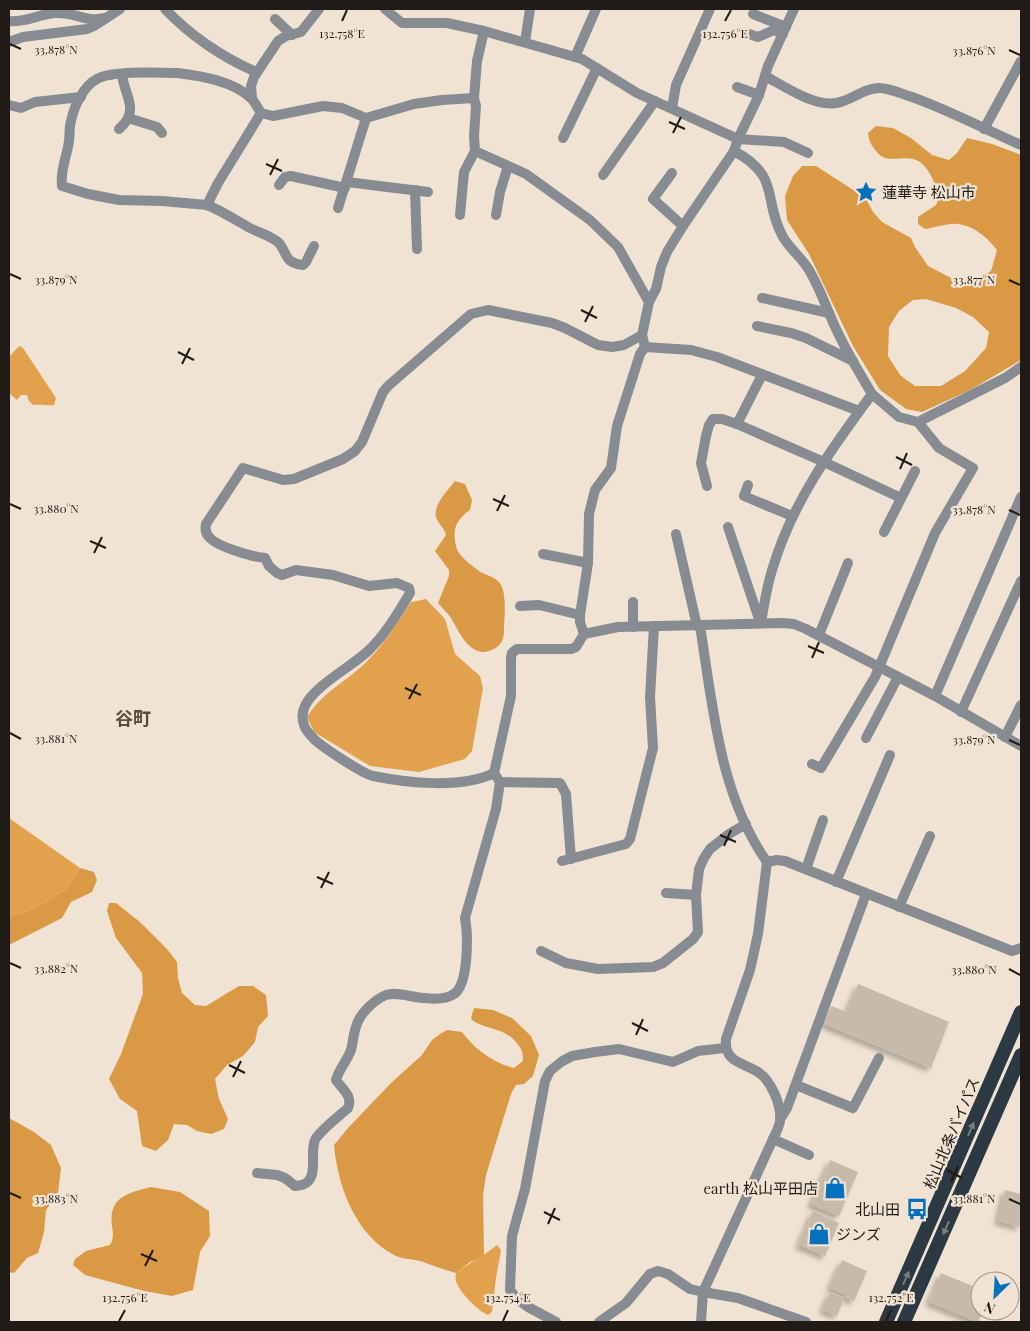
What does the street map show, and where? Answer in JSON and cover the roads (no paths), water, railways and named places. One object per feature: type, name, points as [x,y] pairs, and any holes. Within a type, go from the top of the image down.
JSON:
[{"type":"highway","name":"松山北条バイパス","points":[[886,1322],[1021,1012]]},
{"type":"highway","points":[[904,1322],[1021,1055]]},
{"type":"street","points":[[9,42],[23,37],[87,29],[120,9]]},
{"type":"street","points":[[165,9],[194,35],[215,50],[233,62],[256,72]]},
{"type":"street","points":[[252,99],[251,86],[256,72],[278,41],[286,36],[301,32],[320,9]]},
{"type":"street","points":[[385,9],[402,23],[447,23],[575,56],[637,93],[738,139],[784,142],[808,153]]},
{"type":"street","points":[[525,42],[530,9]]},
{"type":"street","points":[[575,56],[596,9]]},
{"type":"street","points":[[672,108],[676,85],[710,9]]},
{"type":"street","points":[[584,634],[580,615],[588,563],[589,514],[595,490],[611,468],[617,426],[640,354],[645,347],[642,334],[649,302],[656,289],[661,267],[683,226],[734,151],[759,95],[768,66],[794,9]]},
{"type":"street","points":[[9,20],[22,20],[54,13],[70,13],[91,19],[107,18]]},
{"type":"street","points":[[753,14],[785,31]]},
{"type":"street","points":[[275,19],[292,35]]},
{"type":"street","points":[[749,34],[758,37],[774,30],[785,31]]},
{"type":"street","points":[[460,215],[464,172],[474,151],[476,106],[474,98],[478,61],[484,31]]},
{"type":"street","points":[[984,129],[1021,61]]},
{"type":"street","points":[[563,138],[597,68]]},
{"type":"street","points":[[314,246],[306,262],[303,265],[297,264],[288,260],[278,242],[220,210],[207,205],[119,200],[88,194],[62,186],[62,168],[69,141],[70,123],[89,84],[98,78],[122,74],[178,73],[210,78],[241,92],[252,99],[261,112],[273,116],[323,106],[342,108],[366,118],[414,104],[474,98]]},
{"type":"street","points":[[119,129],[128,118],[130,105],[129,94],[123,86],[122,74]]},
{"type":"street","points":[[765,76],[807,98],[823,103],[836,103],[864,91],[880,88],[929,103],[1021,145]]},
{"type":"street","points":[[737,86],[759,95]]},
{"type":"street","points":[[9,105],[21,108],[35,102],[81,97]]},
{"type":"street","points":[[603,175],[656,101]]},
{"type":"street","points":[[207,205],[218,183],[261,112]]},
{"type":"street","points":[[128,118],[157,127],[162,133]]},
{"type":"street","points":[[338,208],[366,118]]},
{"type":"street","points":[[474,151],[526,174],[590,220],[618,247],[649,302]]},
{"type":"street","points":[[734,151],[750,160],[763,173],[770,192],[776,224],[784,240],[809,269],[853,361],[872,394],[899,417],[918,422],[939,448],[973,468],[935,533],[875,677],[841,726],[821,768],[812,764]]},
{"type":"street","points":[[496,215],[500,192],[508,166]]},
{"type":"street","points":[[672,173],[654,199],[683,226]]},
{"type":"street","points":[[279,185],[285,177],[291,176],[346,185],[428,192]]},
{"type":"street","points":[[415,190],[417,249]]},
{"type":"street","points":[[762,298],[829,313]]},
{"type":"street","points":[[494,773],[482,779],[433,783],[371,776],[315,740],[304,726],[302,716],[305,706],[310,699],[367,652],[384,633],[410,593],[409,588],[397,583],[369,586],[333,575],[305,570],[296,570],[282,575],[269,566],[265,558],[218,544],[210,539],[206,534],[206,524],[243,468],[283,480],[294,480],[344,460],[362,442],[383,392],[388,386],[471,314],[488,310],[552,323],[593,342],[612,347],[624,345],[642,334]]},
{"type":"street","points":[[757,326],[806,338],[853,361]]},
{"type":"street","points":[[645,347],[691,350],[717,357],[859,411]]},
{"type":"street","points":[[918,422],[1005,378],[1021,367]]},
{"type":"street","points":[[736,424],[762,375]]},
{"type":"street","points":[[760,623],[772,567],[792,516],[813,477],[872,394]]},
{"type":"street","points":[[707,486],[701,463],[709,425],[713,419],[722,419],[824,462],[901,498]]},
{"type":"street","points":[[884,532],[915,471]]},
{"type":"street","points":[[748,485],[744,496],[792,516]]},
{"type":"street","points":[[935,696],[1021,497]]},
{"type":"street","points":[[728,526],[760,623]]},
{"type":"street","points":[[676,534],[698,626],[723,763],[746,824],[767,862],[758,934],[750,970],[726,1039],[725,1048],[729,1056],[735,1061],[758,1072],[767,1080],[773,1090],[780,1119]]},
{"type":"street","points":[[543,554],[588,563]]},
{"type":"street","points":[[819,635],[848,564]]},
{"type":"street","points":[[961,712],[1021,581]]},
{"type":"street","points":[[633,602],[633,626]]},
{"type":"street","points":[[520,606],[539,605],[580,615]]},
{"type":"street","points":[[258,1173],[277,1175],[285,1178],[295,1186],[300,1186],[308,1180],[312,1173],[314,1163],[313,1145],[317,1137],[348,1108],[350,1102],[349,1095],[336,1080],[351,1049],[360,1017],[376,1001],[387,994],[443,998],[453,995],[461,985],[467,931],[465,918],[496,809],[500,782],[494,773],[511,696],[512,653],[517,649],[571,649],[576,647],[584,634],[618,627],[760,623],[794,624],[819,635],[935,696],[1021,746]]},
{"type":"street","points":[[500,782],[560,783],[566,794],[567,860],[626,844],[630,839],[653,748],[650,697],[654,626]]},
{"type":"street","points":[[866,738],[898,677]]},
{"type":"street","points":[[1005,737],[1021,705]]},
{"type":"street","points":[[836,882],[890,756]]},
{"type":"street","points":[[806,869],[823,820]]},
{"type":"street","points":[[541,951],[566,963],[598,969],[653,967],[663,963],[693,939],[698,932],[696,894],[699,869],[704,858],[710,850],[729,834],[746,824]]},
{"type":"street","points":[[899,907],[930,836]]},
{"type":"street","points":[[767,862],[785,861],[1012,951],[1021,948]]},
{"type":"street","points":[[666,893],[696,894]]},
{"type":"street","points":[[701,1322],[703,1292],[773,1139],[780,1119],[787,1108],[866,894]]},
{"type":"street","points":[[556,1322],[528,1307],[517,1299],[510,1290],[512,1236],[525,1189],[545,1081],[550,1071],[572,1056],[595,1052],[619,1049],[673,1062],[698,1051],[725,1048]]},
{"type":"street","points":[[796,1086],[853,1108],[879,1058]]},
{"type":"street","points":[[773,1139],[809,1155]]},
{"type":"street","points":[[599,1322],[626,1303],[643,1280],[650,1274],[658,1271],[668,1274],[690,1289],[738,1298],[806,1322]]},
{"type":"place","name":"蓮華寺 松山市","points":[[866,192]]},
{"type":"place","name":"earth 松山平田店","points":[[835,1188]]},
{"type":"place","name":"北山田","points":[[917,1209]]},
{"type":"place","name":"ジンズ","points":[[819,1234]]},
{"type":"district","name":"谷町","points":[[133,718]]}]
